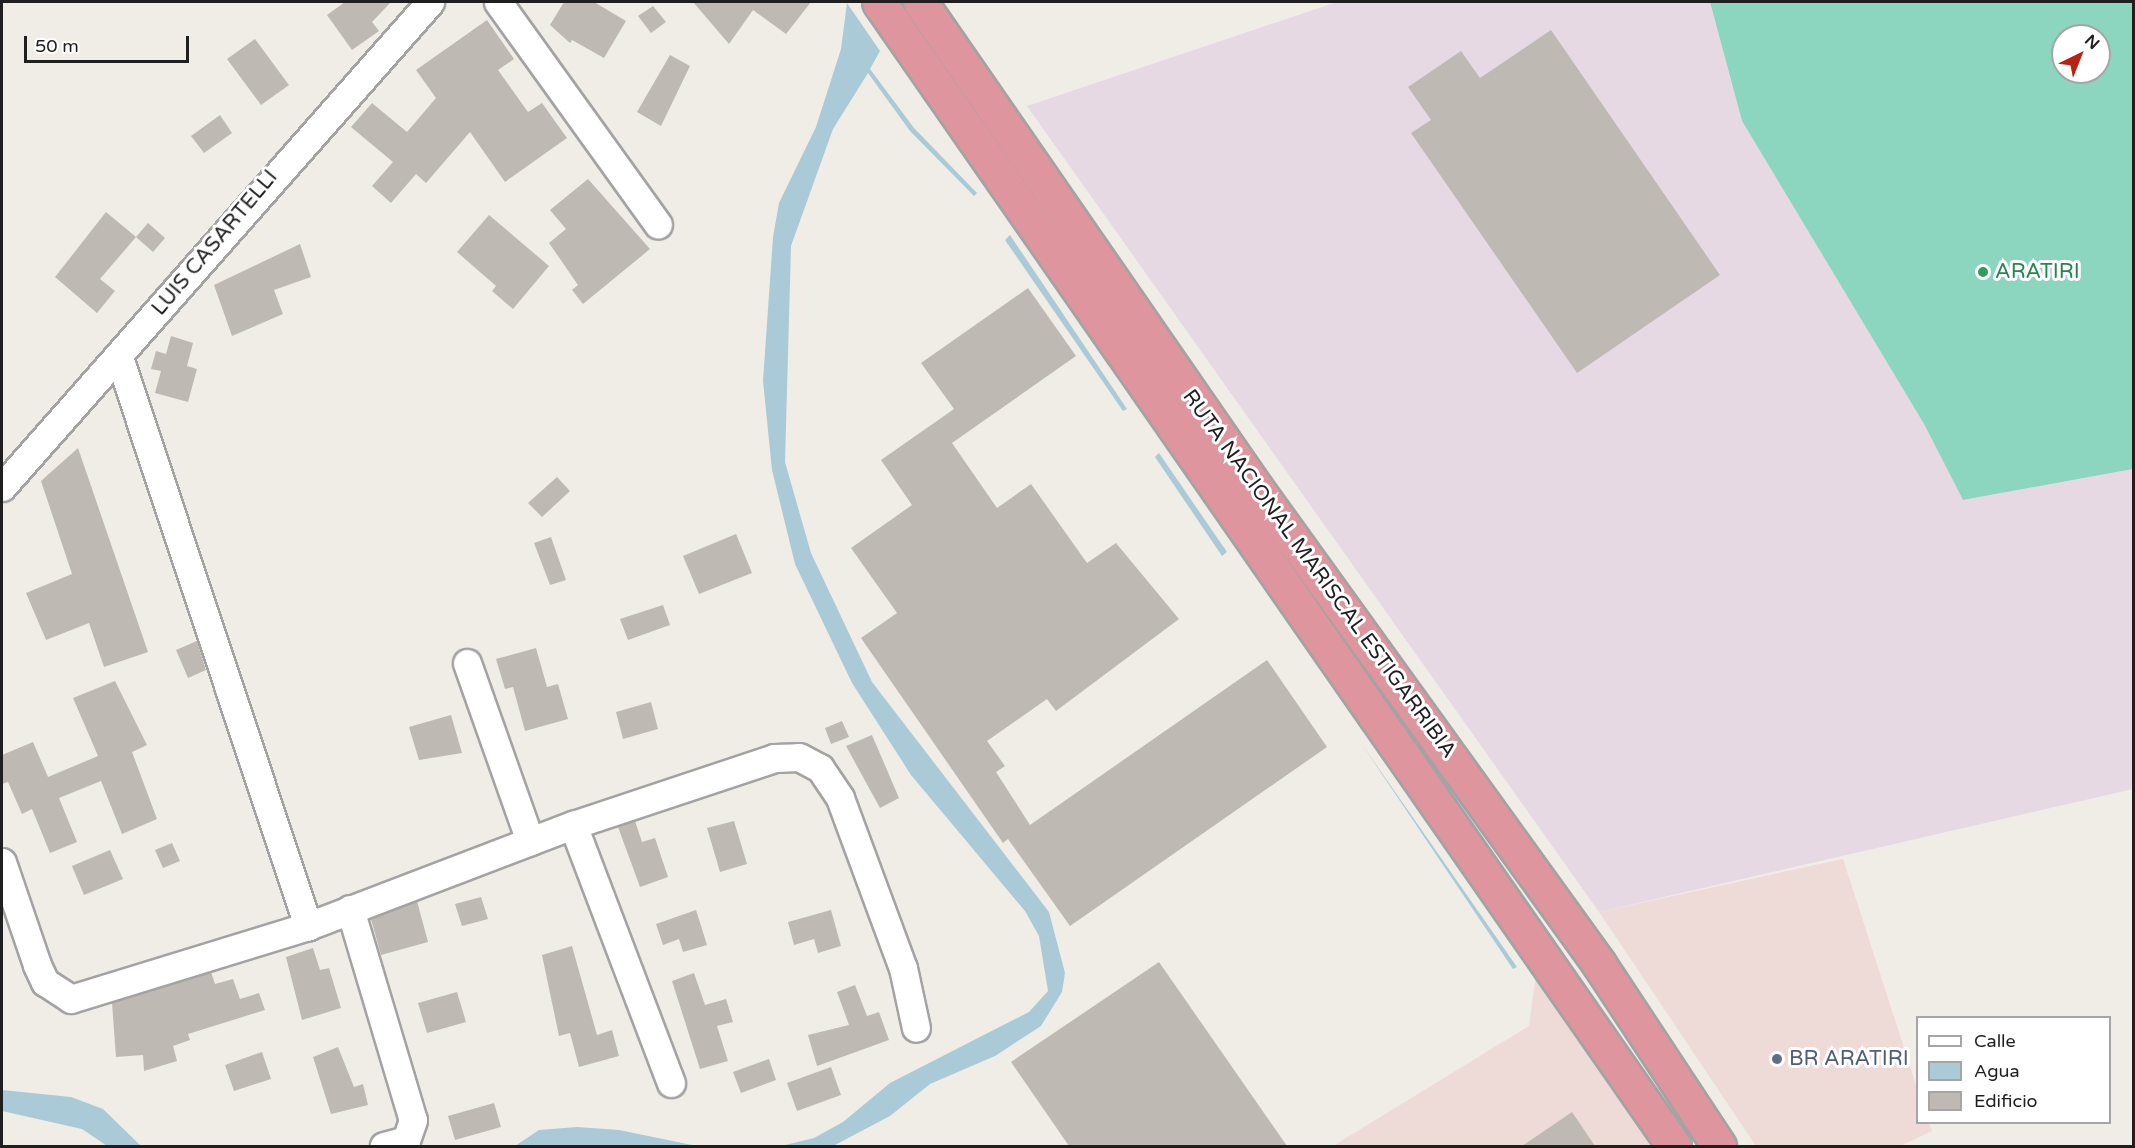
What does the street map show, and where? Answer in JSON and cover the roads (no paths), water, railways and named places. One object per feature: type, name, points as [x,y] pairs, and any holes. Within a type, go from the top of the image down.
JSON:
[{"type":"highway","name":"RUTA NACIONAL MARISCAL ESTIGARRIBIA","points":[[879,2],[1674,1146]]},
{"type":"highway","name":"RUTA NACIONAL MARISCAL ESTIGARRIBIA","points":[[920,2],[1242,469],[1599,964],[1719,1146]]},
{"type":"street","name":"LUIS CASARTELLI","points":[[2,486],[119,357],[279,168],[430,2]]},
{"type":"street","points":[[498,2],[658,225]]},
{"type":"street","points":[[119,357],[309,926]]},
{"type":"street","points":[[467,663],[530,841]]},
{"type":"street","points":[[2,862],[45,982],[71,999],[309,926],[573,825],[774,758],[799,757],[820,768],[840,798],[899,957],[916,1028]]},
{"type":"street","points":[[573,825],[671,1083]]},
{"type":"street","points":[[350,909],[413,1120],[406,1140],[384,1146]]},
{"type":"water","points":[[847,3],[880,51],[870,69],[914,128],[977,193],[974,196],[910,131],[868,73],[833,129],[791,246],[785,462],[811,553],[872,682],[1049,912],[1065,973],[1062,992],[1041,1026],[995,1056],[930,1084],[890,1116],[833,1146],[781,1146],[814,1138],[843,1122],[890,1083],[1029,1012],[1048,991],[1039,936],[1025,911],[911,775],[852,683],[795,564],[772,470],[763,381],[773,237],[779,203],[816,127],[841,49]]},
{"type":"water","points":[[1010,235],[1127,409],[1123,411],[1005,240]]},
{"type":"water","points":[[1159,453],[1227,552],[1222,556],[1155,457]]},
{"type":"water","points":[[1361,743],[1517,967],[1513,969]]},
{"type":"water","points":[[2,1090],[71,1097],[103,1109],[141,1146],[107,1146],[82,1129],[2,1111]]},
{"type":"water","points":[[577,1127],[619,1130],[697,1146],[515,1146],[539,1130]]},
{"type":"place","name":"ARATIRI","points":[[1983,272]]},
{"type":"place","name":"BR ARATIRI","points":[[1777,1059]]}]
